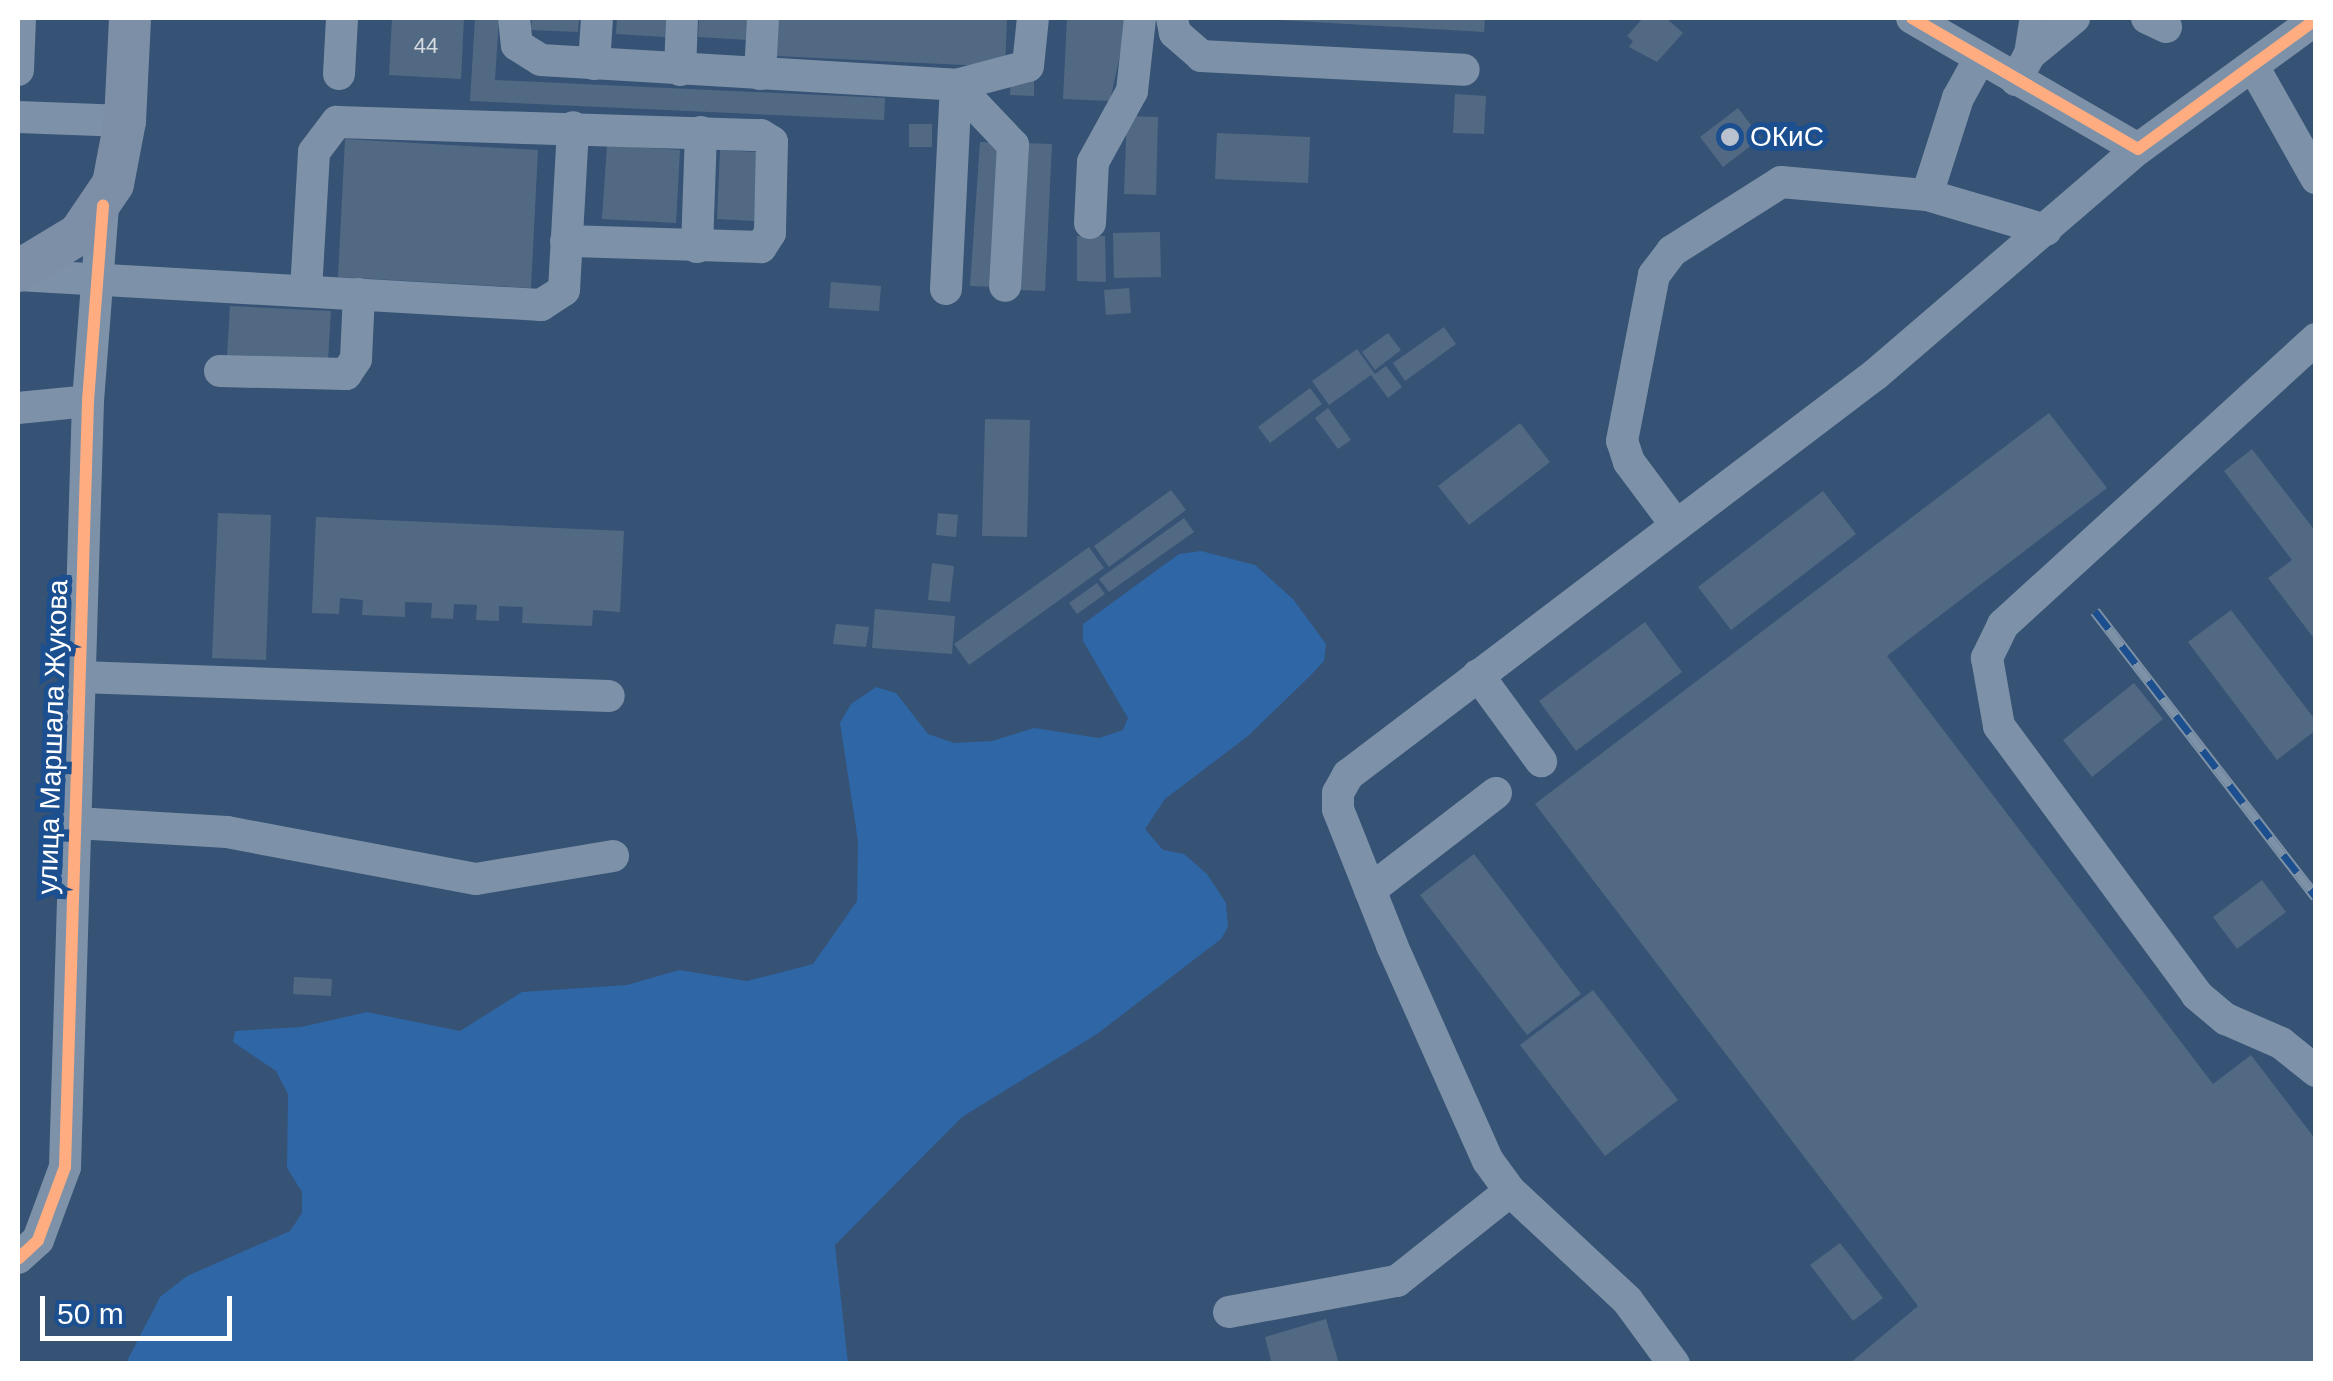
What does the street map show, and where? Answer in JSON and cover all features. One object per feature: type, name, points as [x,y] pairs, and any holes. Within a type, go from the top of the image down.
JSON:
[{"type":"main road","name":"улица Маршала Жукова","points":[[103,206],[118,167],[125,121],[130,18]]},
{"type":"main road","points":[[18,274],[65,247],[103,206]]},
{"type":"street","points":[[18,70],[20,18]]},
{"type":"street","points":[[339,74],[342,18]]},
{"type":"street","points":[[514,18],[514,34],[526,54],[594,64],[956,84],[998,78],[1028,66],[1033,18]]},
{"type":"street","points":[[594,64],[597,18]]},
{"type":"street","points":[[680,70],[682,18]]},
{"type":"street","points":[[760,74],[762,18]]},
{"type":"street","points":[[1090,223],[1092,162],[1132,91],[1140,18]]},
{"type":"street","points":[[1172,18],[1175,34],[1201,56],[1464,70]]},
{"type":"street","points":[[1912,18],[1980,58],[2023,67],[2138,149]]},
{"type":"street","points":[[2023,67],[2036,18]]},
{"type":"street","points":[[2023,67],[2074,18]]},
{"type":"street","points":[[1674,1364],[1627,1300],[1510,1191],[1488,1160],[1338,809],[1348,774],[1876,374],[2138,149],[2316,19]]},
{"type":"street","points":[[1927,195],[1958,98],[1980,58]]},
{"type":"street","points":[[2254,66],[2316,178]]},
{"type":"street","points":[[998,78],[998,124]]},
{"type":"street","points":[[956,84],[1013,144],[1005,286]]},
{"type":"street","points":[[946,289],[956,84]]},
{"type":"street","points":[[18,116],[125,121]]},
{"type":"street","points":[[306,290],[314,152],[337,122],[761,135],[774,147],[768,241],[752,250],[566,240]]},
{"type":"street","points":[[18,274],[541,305],[564,290],[572,127]]},
{"type":"street","points":[[698,247],[701,132]]},
{"type":"street","points":[[1676,525],[1629,462],[1622,441],[1624,408],[1662,260],[1781,182],[1927,195],[2046,230]]},
{"type":"street","name":"улица Маршала Жукова","points":[[18,1258],[38,1240],[65,1167],[88,400],[103,206]]},
{"type":"street","points":[[18,274],[63,294],[94,332]]},
{"type":"street","points":[[220,371],[346,374],[356,359],[360,294]]},
{"type":"street","points":[[2316,339],[2003,625],[1987,658],[1999,726],[2197,995],[2226,1019],[2282,1043],[2316,1071]]},
{"type":"street","points":[[18,408],[88,400]]},
{"type":"street","points":[[1478,676],[1541,761]]},
{"type":"street","points":[[80,677],[609,696]]},
{"type":"street","points":[[1370,890],[1496,793]]},
{"type":"street","points":[[76,822],[226,832],[476,879],[613,856]]},
{"type":"street","points":[[1230,1312],[1397,1280],[1510,1191]]},
{"type":"shaded area","points":[[1201,551],[1255,565],[1293,599],[1326,644],[1324,661],[1310,676],[1248,736],[1165,799],[1145,829],[1163,850],[1184,854],[1207,874],[1226,903],[1228,927],[1221,939],[1097,1034],[962,1117],[835,1245],[848,1363],[126,1363],[160,1297],[187,1276],[290,1231],[302,1213],[302,1192],[287,1168],[288,1094],[276,1071],[233,1042],[235,1031],[301,1027],[367,1012],[460,1031],[522,992],[627,985],[679,970],[747,981],[813,964],[857,901],[858,841],[840,723],[851,704],[876,687],[896,693],[928,734],[954,743],[992,741],[1034,728],[1099,738],[1123,730],[1128,718],[1083,641],[1083,624],[1179,554]]},
{"type":"building","points":[[392,18],[464,18],[461,79],[389,75]]},
{"type":"building","points":[[475,18],[499,18],[495,80],[885,98],[884,120],[470,101]]},
{"type":"building","points":[[532,18],[579,18],[578,32],[531,30]]},
{"type":"building","points":[[617,18],[666,18],[665,37],[616,34]]},
{"type":"building","points":[[699,18],[749,18],[748,40],[698,37]]},
{"type":"building","points":[[778,18],[1007,20],[1005,67],[776,56]]},
{"type":"building","points":[[1067,18],[1128,18],[1110,101],[1063,99]]},
{"type":"building","points":[[1242,18],[1485,18],[1484,32]]},
{"type":"building","points":[[1643,18],[1666,18],[1683,33],[1657,62],[1629,47],[1633,41],[1627,36]]},
{"type":"building","points":[[1011,79],[1034,80],[1034,96],[1010,95]]},
{"type":"building","points":[[1455,94],[1486,96],[1484,134],[1453,133]]},
{"type":"building","name":"ОКиС","points":[[1738,108],[1761,138],[1723,167],[1700,137]]},
{"type":"building","points":[[1127,116],[1158,117],[1156,195],[1124,194]]},
{"type":"building","points":[[909,124],[932,124],[932,147],[909,147]]},
{"type":"building","points":[[1217,133],[1310,137],[1308,183],[1215,179]]},
{"type":"building","points":[[345,139],[538,150],[531,288],[338,277]]},
{"type":"building","points":[[980,142],[1004,143],[994,287],[970,286]]},
{"type":"building","points":[[1025,143],[1052,144],[1045,291],[1019,290]]},
{"type":"building","points":[[607,145],[680,150],[676,223],[602,219]]},
{"type":"building","points":[[720,150],[757,152],[754,221],[717,219]]},
{"type":"building","points":[[1160,232],[1161,277],[1114,278],[1113,233]]},
{"type":"building","points":[[1077,236],[1105,236],[1106,282],[1077,281]]},
{"type":"building","points":[[831,282],[881,286],[879,311],[829,308]]},
{"type":"building","points":[[1129,288],[1131,313],[1106,315],[1104,290]]},
{"type":"building","points":[[230,306],[331,311],[328,361],[227,356]]},
{"type":"building","points":[[1444,327],[1456,344],[1405,381],[1393,363]]},
{"type":"building","points":[[1388,333],[1401,350],[1375,370],[1362,352]]},
{"type":"building","points":[[1357,349],[1375,374],[1386,366],[1402,387],[1388,398],[1371,375],[1329,405],[1312,381]]},
{"type":"building","points":[[1310,388],[1322,404],[1270,443],[1258,427]]},
{"type":"building","points":[[1328,408],[1351,440],[1338,449],[1315,418]]},
{"type":"building","points":[[2049,413],[2107,488],[1887,656],[2213,1084],[2251,1055],[2316,1140],[2316,1364],[1849,1364],[1918,1306],[1535,804]]},
{"type":"building","points":[[985,419],[1030,420],[1027,537],[982,536]]},
{"type":"building","points":[[1520,423],[1550,462],[1469,525],[1438,486]]},
{"type":"building","points":[[2252,449],[2316,532],[2316,641],[2268,578],[2292,560],[2224,471]]},
{"type":"building","points":[[1171,490],[1186,510],[1109,567],[1094,546]]},
{"type":"building","points":[[1823,491],[1856,534],[1731,630],[1698,587]]},
{"type":"building","points":[[218,513],[271,515],[266,660],[212,658]]},
{"type":"building","points":[[938,513],[958,515],[956,537],[936,535]]},
{"type":"building","points":[[316,517],[624,531],[620,612],[593,610],[592,626],[522,623],[523,607],[499,606],[499,621],[476,620],[477,605],[454,604],[453,619],[431,618],[432,603],[405,602],[405,617],[362,615],[363,600],[340,598],[339,614],[312,613]]},
{"type":"building","points":[[1184,518],[1194,532],[1109,592],[1099,579]]},
{"type":"building","points":[[1089,547],[1104,568],[969,665],[954,644]]},
{"type":"building","points":[[932,563],[954,566],[950,602],[928,600]]},
{"type":"building","points":[[1097,583],[1105,594],[1077,614],[1069,603]]},
{"type":"building","points":[[875,609],[955,616],[952,654],[872,648]]},
{"type":"building","points":[[2231,610],[2316,721],[2316,730],[2277,760],[2188,642]]},
{"type":"building","points":[[1645,622],[1682,672],[1576,751],[1539,701]]},
{"type":"building","points":[[836,624],[869,627],[866,647],[833,644]]},
{"type":"building","points":[[2134,683],[2163,719],[2092,777],[2063,740]]},
{"type":"building","points":[[1474,854],[1581,994],[1527,1035],[1420,895]]},
{"type":"building","points":[[2262,880],[2286,912],[2237,949],[2213,917]]},
{"type":"building","points":[[294,977],[332,979],[331,996],[293,994]]},
{"type":"building","points":[[1593,990],[1678,1100],[1605,1156],[1520,1045]]},
{"type":"building","points":[[1840,1243],[1883,1298],[1853,1321],[1810,1265]]},
{"type":"building","points":[[1326,1319],[1339,1364],[1272,1364],[1265,1337]]},
{"type":"railway","points":[[2095,611],[2316,897]]},
{"type":"cycle path","points":[[1912,18],[2138,149],[2316,19]]},
{"type":"cycle path","points":[[19,1258],[38,1240],[65,1167],[88,401],[103,206]]},
{"type":"place","name":"ОКиС","points":[[1730,137]]}]
